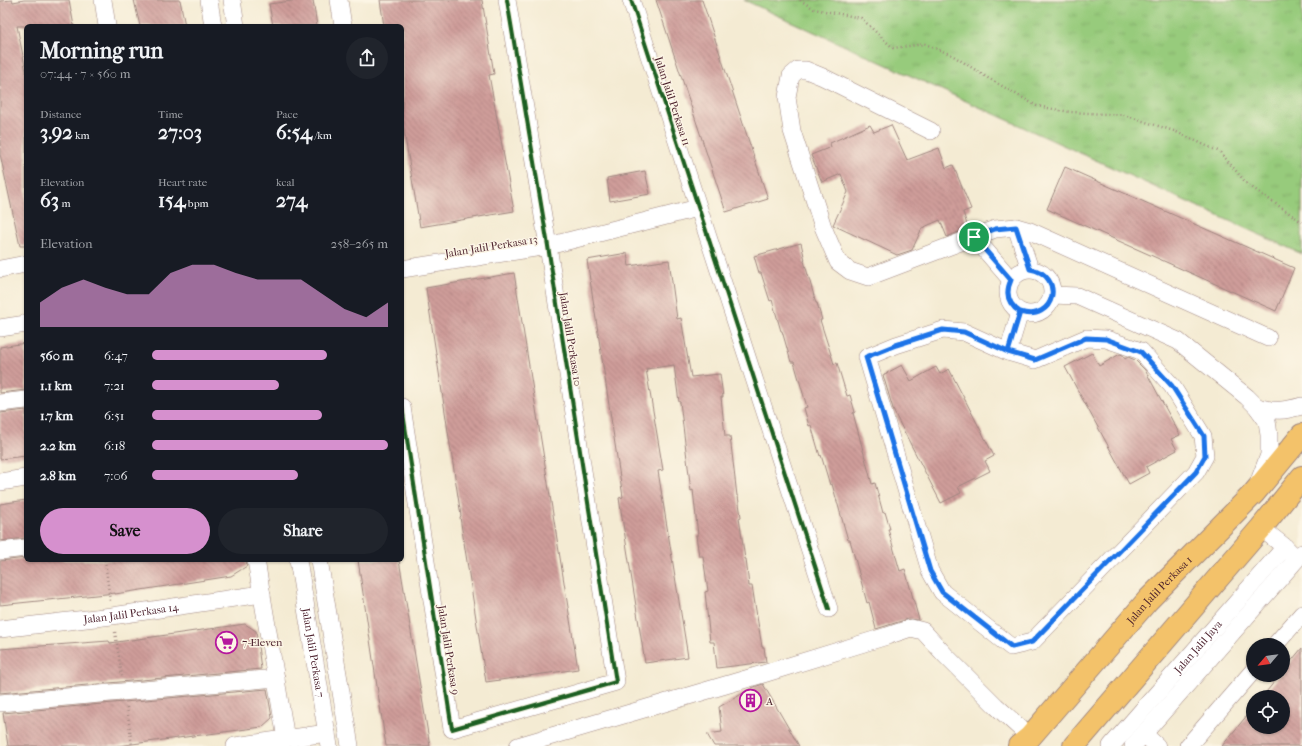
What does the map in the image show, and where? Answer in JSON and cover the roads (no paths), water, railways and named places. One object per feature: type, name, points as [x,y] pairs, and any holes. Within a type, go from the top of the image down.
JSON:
[{"type":"main road","name":"Jalan Jalil Perkasa 1","points":[[1024,741],[1148,600],[1254,493],[1302,435]]},
{"type":"main road","points":[[1074,746],[1261,528],[1302,477]]},
{"type":"street","points":[[103,0],[107,24]]},
{"type":"street","points":[[209,0],[213,24]]},
{"type":"street","points":[[232,0],[236,24]]},
{"type":"street","points":[[339,0],[343,24]]},
{"type":"street","name":"Jalan Jalil Perkasa 10","points":[[507,0],[548,246],[616,682]]},
{"type":"street","name":"Jalan Jalil Perkasa 11","points":[[631,0],[829,609]]},
{"type":"street","points":[[931,131],[806,70],[798,70],[791,76],[787,97],[792,131],[823,227],[838,262],[850,271],[868,277],[995,229],[1016,227],[1030,231],[1268,338]]},
{"type":"street","name":"Jalan Jalil Perkasa 13","points":[[404,268],[548,246],[698,208]]},
{"type":"street","points":[[1016,227],[1030,269]]},
{"type":"street","points":[[974,237],[1011,280]]},
{"type":"street","points":[[0,269],[24,264]]},
{"type":"street","points":[[1022,270],[1037,270],[1044,274],[1052,287],[1050,302],[1041,312],[1034,314],[1020,312],[1009,302],[1007,294],[1008,286],[1011,280],[1022,270]]},
{"type":"street","points":[[1052,295],[1077,296],[1178,341],[1257,407],[1267,421],[1269,455],[1254,493]]},
{"type":"street","points":[[1008,352],[1020,312]]},
{"type":"street","points":[[0,328],[24,324]]},
{"type":"street","points":[[943,330],[964,332],[1008,352],[1035,360],[1086,338],[1106,339],[1141,352],[1172,386],[1204,436],[1205,456],[1196,472],[1032,642],[1012,647],[942,592],[930,571],[866,357],[896,345],[943,330]]},
{"type":"street","points":[[0,403],[24,400]]},
{"type":"street","points":[[1257,407],[1284,411],[1302,406]]},
{"type":"street","name":"Jalan Jalil Perkasa 9","points":[[404,420],[452,728],[616,682]]},
{"type":"street","points":[[0,482],[24,478]]},
{"type":"street","points":[[1157,746],[1138,740],[1300,558],[1261,528]]},
{"type":"street","name":"Jalan Jalil Jaya","points":[[1111,746],[1285,547]]},
{"type":"street","points":[[0,551],[24,548]]},
{"type":"street","points":[[256,562],[286,739]]},
{"type":"street","name":"Jalan Jalil Perkasa 7","points":[[298,562],[328,740]]},
{"type":"street","name":"Jalan Jalil Perkasa 7","points":[[319,562],[350,746]]},
{"type":"street","name":"Jalan Jalil Perkasa 14","points":[[0,629],[112,616],[262,594]]},
{"type":"street","points":[[1281,638],[1302,614]]},
{"type":"street","points":[[518,746],[770,672],[911,628],[923,631],[996,706],[1024,741]]},
{"type":"street","points":[[0,703],[276,678]]},
{"type":"street","points":[[1188,746],[1246,678]]},
{"type":"street","points":[[235,746],[286,739],[328,740]]},
{"type":"place","name":"7-Eleven","points":[[227,642]]},
{"type":"place","name":"A","points":[[751,701]]}]
